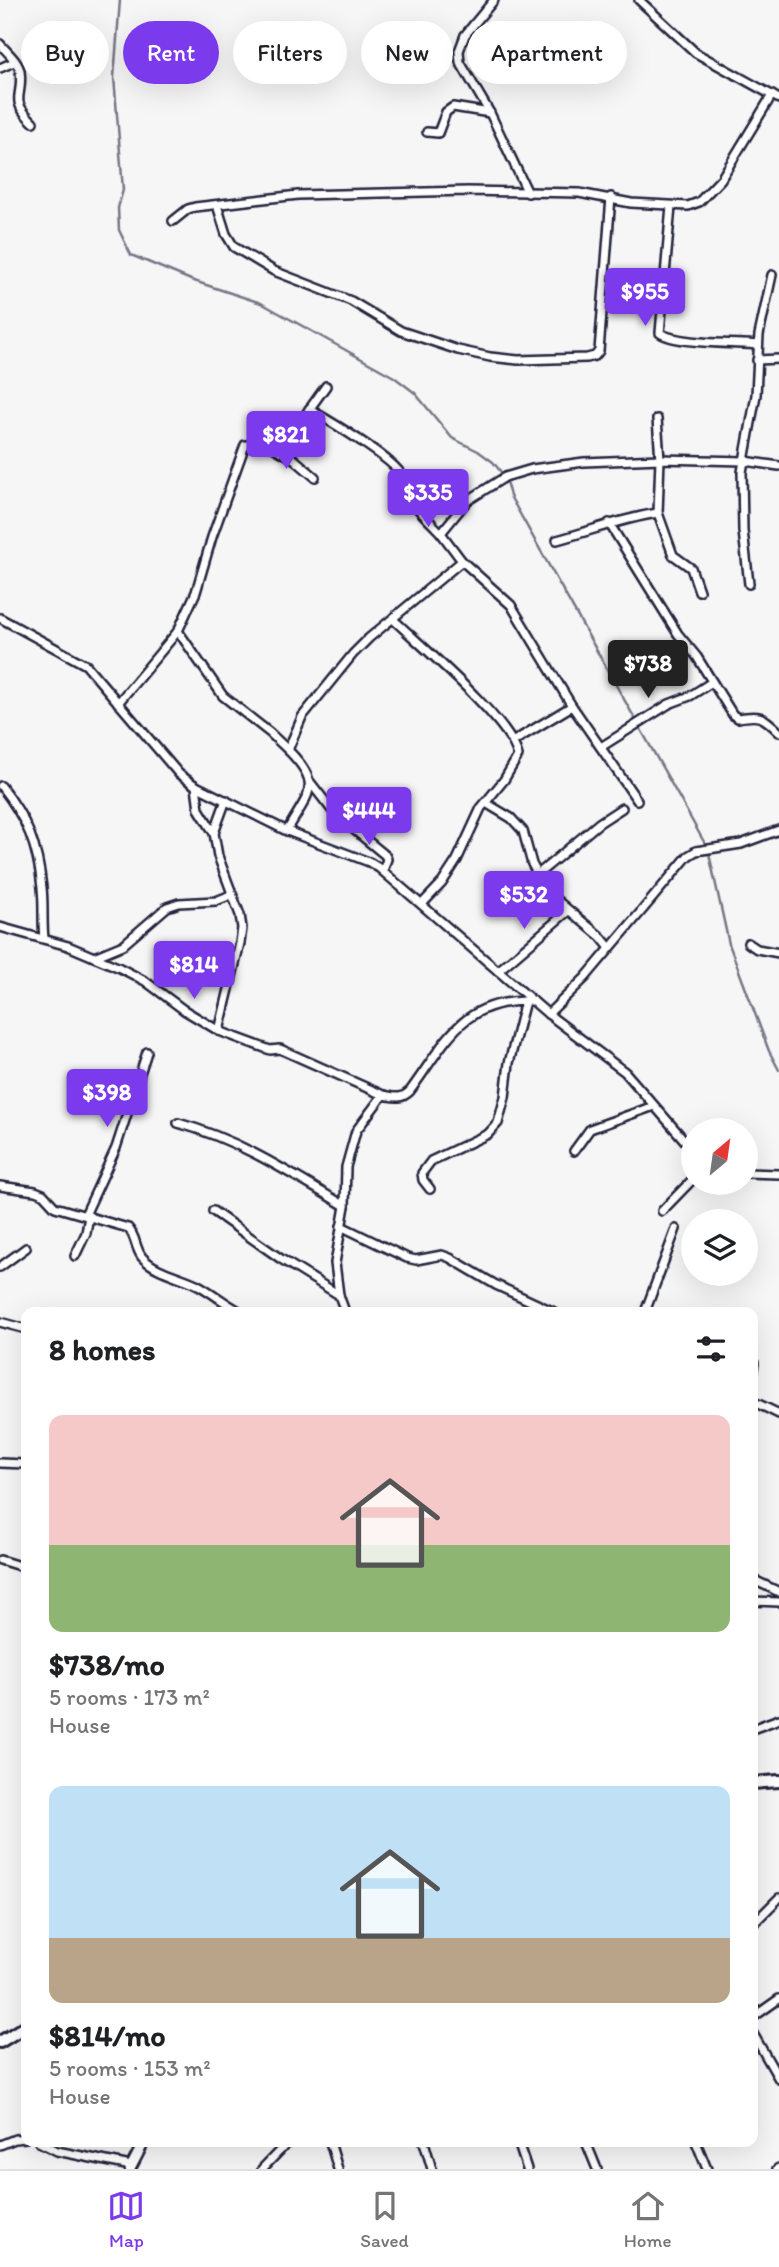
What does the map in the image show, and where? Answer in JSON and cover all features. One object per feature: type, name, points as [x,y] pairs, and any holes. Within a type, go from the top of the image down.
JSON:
[{"type":"main road","points":[[758,1783],[779,1781]]},
{"type":"main road","points":[[0,2042],[21,2028]]},
{"type":"street","points":[[494,0],[465,35],[459,51],[460,62],[490,113],[528,193]]},
{"type":"street","points":[[173,221],[188,209],[298,195],[468,191],[579,193],[611,197],[631,203],[671,206],[688,206],[699,202],[721,179],[775,97],[695,53],[639,0]]},
{"type":"street","points":[[0,44],[20,72],[17,101],[33,122]]},
{"type":"street","points":[[0,68],[14,62]]},
{"type":"street","points":[[427,132],[438,133],[446,112],[453,107],[490,113]]},
{"type":"street","points":[[217,205],[230,242],[274,271],[342,296],[401,331],[458,350],[519,360],[587,358],[600,351],[611,197]]},
{"type":"street","points":[[671,206],[660,333],[687,340],[758,345]]},
{"type":"street","points":[[749,584],[743,531],[742,472],[756,395],[758,345],[772,275]]},
{"type":"street","points":[[757,360],[779,359]]},
{"type":"street","points":[[118,704],[178,631],[196,592],[212,537],[245,445],[270,445],[284,442],[291,437],[326,386]]},
{"type":"street","points":[[309,409],[369,447],[402,475],[404,488],[411,500],[463,561],[511,605],[572,706],[637,800]]},
{"type":"street","points":[[657,419],[660,460],[657,513],[673,555],[691,568],[699,591]]},
{"type":"street","points":[[270,445],[294,459],[315,477]]},
{"type":"street","points":[[441,533],[467,501],[505,477],[532,469],[584,462],[660,460],[745,461],[779,466]]},
{"type":"street","points":[[557,540],[593,531],[609,523],[657,513]]},
{"type":"street","points":[[609,523],[678,634],[697,657],[733,715],[738,718],[754,714],[762,717],[779,732]]},
{"type":"street","points":[[288,750],[302,717],[354,654],[463,561]]},
{"type":"street","points":[[0,618],[86,665],[179,774],[195,786],[287,831],[369,862],[383,871],[548,1014],[625,1072],[681,1136]]},
{"type":"street","points":[[393,620],[469,690],[514,741],[519,756],[475,818],[457,860],[442,883],[422,904]]},
{"type":"street","points":[[178,631],[223,696],[288,750],[335,814],[385,855],[387,859],[383,871]]},
{"type":"street","points":[[601,747],[669,704],[690,696],[712,682]]},
{"type":"street","points":[[514,741],[572,706]]},
{"type":"street","points":[[287,831],[308,793],[310,782]]},
{"type":"street","points":[[1,786],[18,808],[29,829],[43,890],[44,939]]},
{"type":"street","points":[[195,786],[199,809],[214,833],[218,856],[240,915],[241,936],[219,1031]]},
{"type":"street","points":[[214,833],[226,800]]},
{"type":"street","points":[[486,803],[511,818],[523,831],[537,875],[547,892],[601,937],[610,948]]},
{"type":"street","points":[[537,875],[599,823],[622,808]]},
{"type":"street","points":[[548,1014],[585,978],[688,856],[696,851],[741,844],[779,830]]},
{"type":"street","points":[[93,957],[123,945],[167,907],[179,903],[216,901],[231,895]]},
{"type":"street","points":[[498,971],[568,911]]},
{"type":"street","points":[[0,927],[93,957],[145,981],[184,1010],[219,1031],[270,1051],[280,1049],[383,1095],[404,1097],[442,1044],[463,1022],[496,1003],[534,1001]]},
{"type":"street","points":[[748,943],[757,949],[779,953]]},
{"type":"street","points":[[430,1189],[423,1180],[422,1173],[427,1164],[488,1135],[498,1123],[505,1097],[509,1063],[525,1001]]},
{"type":"street","points":[[75,1256],[86,1233],[87,1216],[116,1148],[147,1052]]},
{"type":"street","points":[[343,1307],[335,1263],[345,1206],[346,1167],[351,1143],[363,1120],[383,1095]]},
{"type":"street","points":[[574,1151],[590,1129],[654,1106]]},
{"type":"street","points":[[178,1123],[205,1131],[266,1157],[345,1206]]},
{"type":"street","points":[[758,1173],[779,1174]]},
{"type":"street","points":[[0,1186],[35,1191],[43,1194],[55,1207],[128,1228],[134,1234],[142,1256],[150,1263],[197,1285],[233,1307]]},
{"type":"street","points":[[662,1211],[681,1191]]},
{"type":"street","points":[[213,1211],[281,1259],[339,1295]]},
{"type":"street","points":[[341,1226],[407,1258],[416,1260],[442,1255],[450,1258],[496,1285],[543,1307]]},
{"type":"street","points":[[647,1307],[676,1229]]},
{"type":"street","points":[[0,1267],[26,1248]]},
{"type":"street","points":[[0,1322],[21,1328]]},
{"type":"street","points":[[758,1404],[779,1414]]},
{"type":"street","points":[[0,1463],[21,1464]]},
{"type":"street","points":[[0,1560],[21,1566]]},
{"type":"street","points":[[758,1582],[779,1592]]},
{"type":"street","points":[[758,1601],[779,1602]]},
{"type":"street","points":[[758,1727],[779,1719]]},
{"type":"street","points":[[758,1919],[779,1898]]},
{"type":"street","points":[[758,2014],[779,1999]]},
{"type":"street","points":[[758,2043],[779,2078]]},
{"type":"street","points":[[0,2145],[21,2138]]},
{"type":"street","points":[[49,2147],[131,2167],[141,2147]]},
{"type":"street","points":[[262,2169],[283,2147]]},
{"type":"street","points":[[331,2147],[338,2169]]},
{"type":"street","points":[[425,2147],[432,2169]]},
{"type":"street","points":[[520,2147],[527,2169]]},
{"type":"street","points":[[588,2147],[597,2169]]},
{"type":"street","points":[[698,2147],[707,2169]]},
{"type":"waterway","points":[[120,0],[114,77],[123,190],[118,208],[119,230],[131,255],[191,280],[261,303],[394,377],[415,393],[452,438],[493,462],[505,477],[510,496],[708,849],[729,944],[769,1051],[779,1070]]}]
